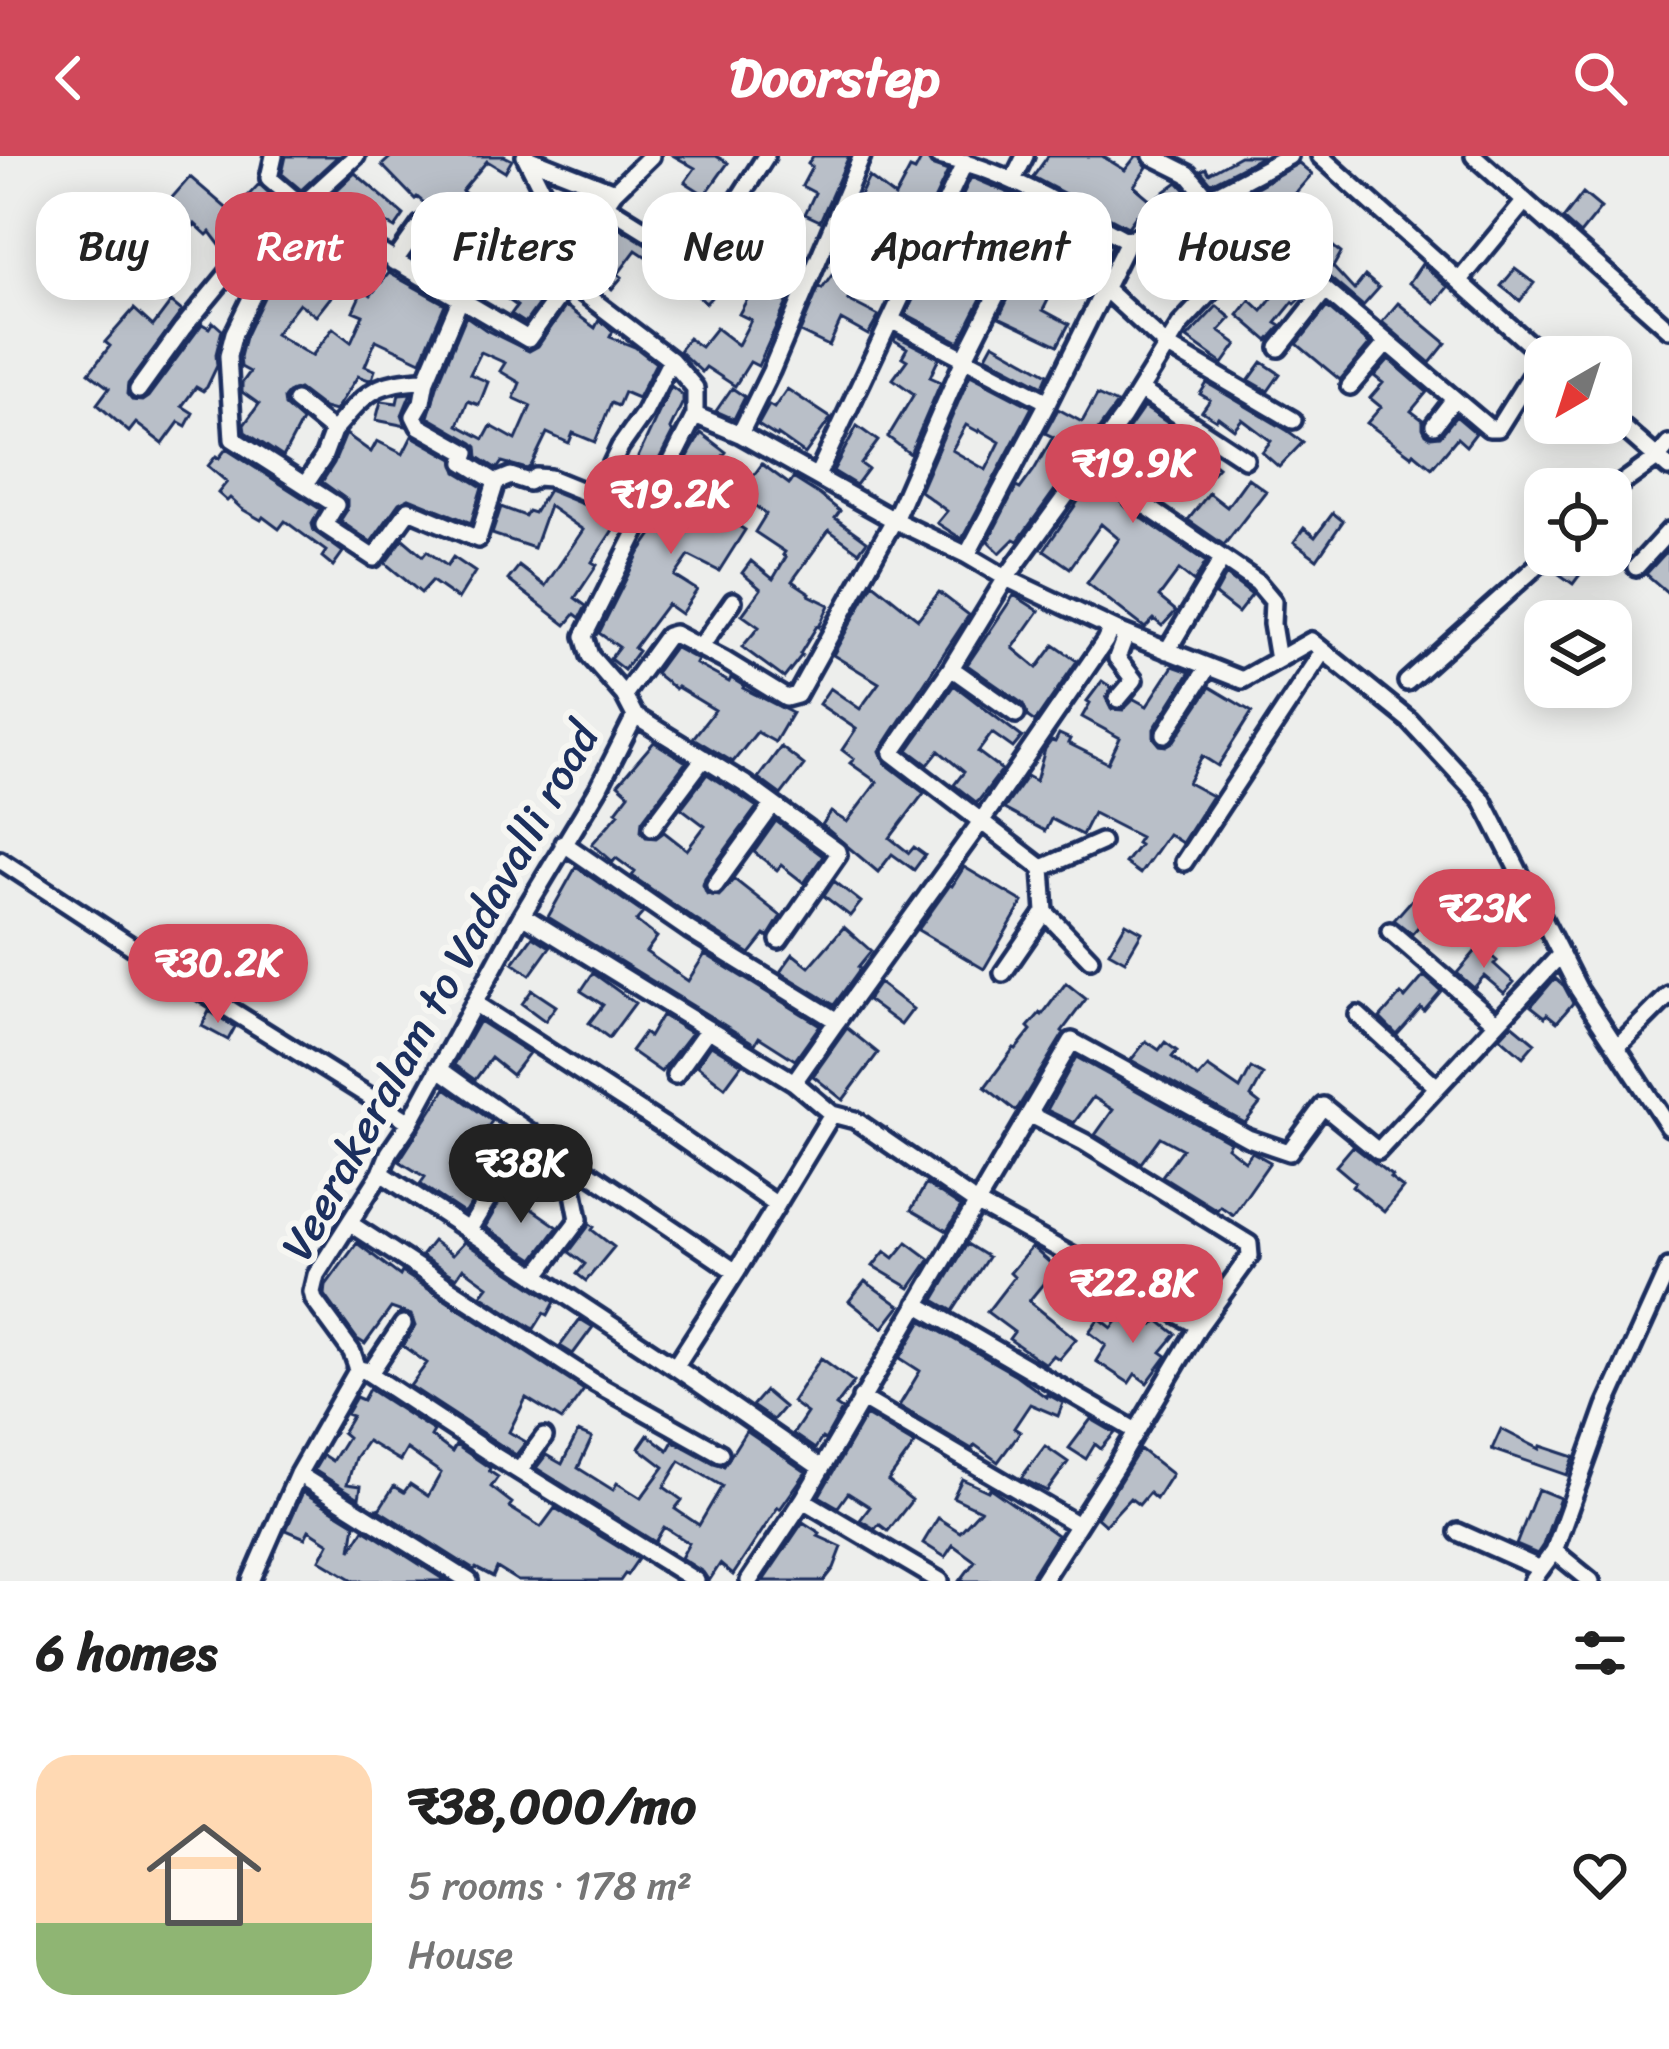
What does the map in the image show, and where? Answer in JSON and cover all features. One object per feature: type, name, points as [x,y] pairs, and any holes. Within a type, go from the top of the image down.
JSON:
[{"type":"street","points":[[274,156],[269,178],[286,192]]},
{"type":"street","points":[[317,192],[356,156]]},
{"type":"street","points":[[616,192],[651,156]]},
{"type":"street","points":[[743,192],[766,156]]},
{"type":"street","points":[[740,434],[862,156]]},
{"type":"street","points":[[938,156],[1036,192]]},
{"type":"street","points":[[1013,180],[1025,156]]},
{"type":"street","points":[[1152,156],[1209,192]]},
{"type":"street","points":[[1219,192],[1289,156]]},
{"type":"street","points":[[1320,156],[1524,339]]},
{"type":"street","points":[[1474,156],[1669,329]]},
{"type":"street","points":[[526,157],[598,192]]},
{"type":"street","points":[[526,157],[543,192]]},
{"type":"street","points":[[817,476],[964,162]]},
{"type":"street","points":[[1460,280],[1525,201]]},
{"type":"street","points":[[618,204],[642,224]]},
{"type":"street","points":[[1112,232],[1128,241]]},
{"type":"street","points":[[1112,273],[1128,241],[1136,237]]},
{"type":"street","points":[[394,262],[411,239]]},
{"type":"street","points":[[387,258],[411,272]]},
{"type":"street","points":[[138,390],[215,289]]},
{"type":"street","points":[[1112,296],[1167,346],[1293,420]]},
{"type":"street","points":[[1333,297],[1489,428],[1498,428],[1524,388]]},
{"type":"street","points":[[249,300],[228,356],[233,439],[337,505],[324,525],[374,558],[409,510],[478,539],[496,482]]},
{"type":"street","points":[[496,482],[464,462],[467,453],[419,426],[414,416],[460,300],[528,339],[556,300]]},
{"type":"street","points":[[592,300],[670,360],[695,388],[695,415],[740,434],[1006,578],[1119,631],[1241,680],[1311,641],[1409,720],[1482,799],[1580,990],[1669,1127]]},
{"type":"street","points":[[624,695],[667,635],[674,634],[786,698],[796,695],[894,520],[994,300]]},
{"type":"street","points":[[968,554],[1099,300]]},
{"type":"street","points":[[1003,973],[1045,912],[1042,868],[892,753],[1006,578],[1140,390],[1180,325],[1203,300]]},
{"type":"street","points":[[1279,348],[1317,300]]},
{"type":"street","points":[[891,320],[1048,402]]},
{"type":"street","points":[[1350,386],[1388,343]]},
{"type":"street","points":[[496,482],[512,476],[529,482],[536,477],[550,478],[592,496],[600,490],[670,360]]},
{"type":"street","points":[[305,485],[334,431],[371,389],[426,380]]},
{"type":"street","points":[[1140,390],[1245,459]]},
{"type":"street","points":[[1434,425],[1454,399]]},
{"type":"street","points":[[296,400],[334,431]]},
{"type":"street","name":"Veerakeralam to Vadavalli road","points":[[364,1371],[320,1312],[312,1292],[316,1275],[381,1173],[635,716],[624,695],[590,656],[584,636],[695,415]]},
{"type":"street","points":[[1632,436],[1663,463]]},
{"type":"street","points":[[1632,479],[1663,463],[1669,444]]},
{"type":"street","points":[[1132,497],[1257,582],[1274,601],[1278,660]]},
{"type":"street","points":[[1636,567],[1669,531]]},
{"type":"street","points":[[1167,651],[1222,559]]},
{"type":"street","points":[[1407,682],[1526,576]]},
{"type":"street","points":[[700,648],[733,601]]},
{"type":"street","points":[[1118,699],[1134,680],[1117,658],[1119,631]]},
{"type":"street","points":[[794,1082],[977,820],[1119,631]]},
{"type":"street","points":[[1184,862],[1323,651]]},
{"type":"street","points":[[1165,734],[1208,667]]},
{"type":"street","points":[[951,668],[1016,714]]},
{"type":"street","points":[[635,716],[837,850],[779,940]]},
{"type":"street","points":[[652,827],[704,758]]},
{"type":"street","points":[[715,885],[773,805]]},
{"type":"street","points":[[1042,868],[1101,842]]},
{"type":"street","points":[[562,843],[689,930],[837,1021]]},
{"type":"street","points":[[0,860],[410,1122]]},
{"type":"street","points":[[1045,912],[1090,959]]},
{"type":"street","points":[[522,915],[794,1082],[832,1114],[855,1120],[976,1203],[1199,1326]]},
{"type":"street","points":[[1390,931],[1497,1023]]},
{"type":"street","points":[[749,1581],[802,1500],[1072,1041],[1248,1138],[1289,1152],[1323,1106],[1378,1151],[1561,954]]},
{"type":"street","points":[[1617,1047],[1669,995]]},
{"type":"street","points":[[474,1003],[778,1204]]},
{"type":"street","points":[[1358,1015],[1437,1087]]},
{"type":"street","points":[[675,1075],[708,1029]]},
{"type":"street","points":[[438,1068],[736,1272]]},
{"type":"street","points":[[675,1367],[832,1114]]},
{"type":"street","points":[[1029,1114],[1084,1142],[1249,1244],[1250,1256],[1199,1326],[1042,1581]]},
{"type":"street","points":[[468,1231],[528,1133]]},
{"type":"street","points":[[536,1276],[579,1220],[567,1157]]},
{"type":"street","points":[[381,1173],[821,1468]]},
{"type":"street","points":[[349,1223],[595,1383],[720,1453]]},
{"type":"street","points":[[1458,1532],[1536,1575],[1554,1551],[1606,1406],[1669,1267]]},
{"type":"street","points":[[916,1304],[1136,1431]]},
{"type":"street","points":[[251,1581],[298,1474],[364,1371],[403,1324]]},
{"type":"street","points":[[364,1371],[696,1581]]},
{"type":"street","points":[[861,1399],[1076,1524]]},
{"type":"street","points":[[519,1472],[544,1437]]},
{"type":"street","points":[[298,1474],[469,1581]]},
{"type":"street","points":[[802,1500],[940,1581]]},
{"type":"street","points":[[1554,1551],[1591,1581]]},
{"type":"building","points":[[286,156],[338,156],[301,190],[282,174]]},
{"type":"building","points":[[392,156],[504,156],[512,160],[505,172],[487,161],[463,192],[411,195],[382,165]]},
{"type":"building","points":[[674,156],[716,156],[728,163],[707,192],[685,182],[695,168]]},
{"type":"building","points":[[813,156],[849,156],[820,221],[806,214],[815,193],[802,186],[812,167],[808,164]]},
{"type":"building","points":[[926,156],[931,165],[948,171],[938,192],[898,192],[910,169],[915,171]]},
{"type":"building","points":[[1048,156],[1102,156],[1125,170],[1140,156],[1147,167],[1134,186],[1141,192],[1136,192],[1136,216],[1128,227],[1112,219],[1112,192],[1062,192],[1033,177]]},
{"type":"building","points":[[1240,156],[1263,156],[1211,183],[1201,171],[1206,168],[1209,173]]},
{"type":"building","points":[[1299,163],[1312,174],[1296,192],[1248,192]]},
{"type":"building","points":[[355,173],[377,192],[335,192]]},
{"type":"building","points":[[190,177],[215,198],[215,239],[195,224],[191,229],[191,192],[177,192]]},
{"type":"building","points":[[869,177],[888,192],[862,192]]},
{"type":"building","points":[[971,177],[1006,192],[964,192]]},
{"type":"building","points":[[1178,182],[1187,192],[1164,192]]},
{"type":"building","points":[[1583,193],[1601,208],[1580,234],[1563,219]]},
{"type":"building","points":[[387,200],[404,215],[395,228],[388,224]]},
{"type":"building","points":[[618,227],[642,242],[642,254],[636,250],[618,274]]},
{"type":"building","points":[[1422,264],[1448,287],[1435,303],[1409,283]]},
{"type":"building","points":[[1333,267],[1354,290],[1365,276],[1379,288],[1363,306],[1333,281]]},
{"type":"building","points":[[1515,269],[1534,283],[1520,301],[1501,286]]},
{"type":"building","points":[[389,273],[411,285],[411,300],[445,304],[421,361],[376,340],[365,366],[375,370],[372,379],[358,376],[335,411],[299,389],[288,393],[285,406],[302,421],[283,457],[245,432],[244,425],[259,404],[242,392],[250,372],[241,367],[245,337],[263,300],[329,300],[316,316],[299,303],[275,334],[312,356],[333,328],[351,342],[363,315],[353,311],[358,300],[387,300]]},
{"type":"building","points":[[830,278],[830,300],[848,300],[879,316],[868,335],[841,320],[829,346],[800,332],[819,287]]},
{"type":"building","points":[[509,300],[542,300],[525,323],[511,314],[517,306]]},
{"type":"building","points":[[747,300],[788,300],[758,366],[750,362],[735,386],[706,367],[702,372],[679,351],[688,338],[701,347],[716,328],[738,345],[751,320],[739,314]]},
{"type":"building","points":[[913,300],[980,300],[959,342],[906,314]]},
{"type":"building","points":[[1008,300],[1048,300],[1043,310],[1069,324],[1058,345],[999,317]]},
{"type":"building","points":[[1250,300],[1262,311],[1270,300],[1299,300],[1276,323],[1281,326],[1268,341],[1238,315]]},
{"type":"building","points":[[171,302],[182,311],[128,384],[132,400],[148,397],[202,324],[209,328],[213,322],[222,330],[217,366],[207,387],[203,391],[196,387],[182,406],[193,413],[186,426],[179,422],[163,444],[136,423],[129,432],[97,404],[109,388],[89,373],[110,346],[105,342],[134,309],[153,326]]},
{"type":"building","points":[[1398,303],[1446,343],[1430,363],[1382,322]]},
{"type":"building","points":[[566,306],[595,328],[599,320],[613,331],[610,337],[656,363],[638,398],[624,392],[618,406],[611,403],[595,442],[573,433],[569,443],[547,433],[527,469],[502,462],[497,469],[478,457],[473,443],[428,417],[466,316],[529,351],[538,346]],"holes":[[[481,352],[505,363],[500,371],[520,383],[514,398],[531,406],[516,440],[491,426],[484,439],[458,425],[468,401],[479,405],[488,382],[470,374]]]},
{"type":"building","points":[[1217,306],[1231,318],[1219,331],[1237,344],[1223,364],[1187,338]]},
{"type":"building","points":[[1327,307],[1370,344],[1340,380],[1297,344]]},
{"type":"building","points":[[896,336],[939,358],[930,377],[941,382],[910,454],[888,437],[914,394],[893,379],[907,360],[902,357],[907,348],[894,340]]},
{"type":"building","points":[[993,343],[1048,374],[1043,386],[986,356]]},
{"type":"building","points":[[1389,359],[1427,392],[1411,411],[1423,420],[1426,434],[1440,436],[1456,416],[1476,433],[1466,446],[1457,438],[1432,468],[1367,423],[1381,407],[1370,398],[1383,383],[1374,376]]},
{"type":"building","points":[[1262,362],[1280,374],[1268,391],[1249,380]]},
{"type":"building","points":[[970,375],[1032,407],[962,539],[937,523],[947,511],[920,491]],"holes":[[[966,425],[1000,442],[986,470],[952,450]]]},
{"type":"building","points":[[1207,383],[1303,442],[1279,467],[1262,452],[1271,441],[1242,419],[1234,429],[1202,411],[1210,400],[1200,394]]},
{"type":"building","points":[[671,386],[683,395],[683,402],[649,479],[632,470]]},
{"type":"building","points":[[732,388],[745,397],[734,419],[716,411]]},
{"type":"building","points":[[787,389],[831,418],[805,454],[758,425],[769,405],[774,408]]},
{"type":"building","points":[[411,393],[402,415],[406,426],[376,420],[381,401],[397,403],[399,394]]},
{"type":"building","points":[[1097,395],[1117,404],[1018,541],[1014,539],[1000,553],[988,541],[1016,487],[1020,489],[1053,437],[1045,433],[1058,409],[1082,422]]},
{"type":"building","points":[[1144,407],[1177,429],[1174,433],[1218,467],[1200,487],[1153,447],[1114,494],[1206,562],[1194,582],[1179,570],[1159,597],[1176,611],[1162,626],[1154,619],[1145,628],[1087,583],[1119,539],[1101,524],[1070,568],[1044,550]]},
{"type":"building","points":[[857,426],[878,441],[861,464],[868,469],[856,485],[833,471]]},
{"type":"building","points":[[701,433],[726,452],[692,497],[745,530],[719,571],[689,556],[675,576],[697,590],[681,614],[667,604],[634,648],[638,651],[624,670],[610,659],[619,647],[599,633],[639,553],[662,520],[657,517],[671,490],[680,495],[691,476],[681,469]]},
{"type":"building","points":[[346,434],[371,452],[377,441],[403,454],[412,436],[453,459],[457,472],[482,487],[471,523],[409,498],[399,503],[371,542],[340,521],[347,500],[322,482]]},
{"type":"building","points":[[226,449],[320,509],[312,524],[314,531],[343,552],[333,566],[322,557],[326,551],[285,521],[279,529],[218,493],[227,482],[208,466]]},
{"type":"building","points":[[762,464],[789,484],[793,478],[820,495],[840,511],[835,518],[867,541],[859,552],[829,530],[792,581],[829,605],[784,678],[742,647],[759,627],[742,615],[761,589],[742,573],[751,561],[773,579],[786,557],[755,532],[766,514],[740,494]]},
{"type":"building","points":[[1248,478],[1266,491],[1224,545],[1188,520],[1209,493],[1227,507]]},
{"type":"building","points":[[548,490],[587,506],[601,503],[614,511],[622,493],[637,500],[630,516],[624,513],[592,562],[597,565],[575,598],[586,606],[580,618],[575,614],[566,625],[508,580],[519,566],[545,586],[583,530],[549,506],[534,548],[492,534],[501,507],[525,516],[528,511],[534,513]]},
{"type":"building","points":[[1333,513],[1343,521],[1317,559],[1294,542],[1304,528],[1315,537]]},
{"type":"building","points":[[403,539],[423,556],[427,551],[447,566],[453,557],[475,572],[458,599],[432,581],[421,593],[385,563]]},
{"type":"building","points":[[1669,549],[1669,594],[1646,574]]},
{"type":"building","points":[[1226,575],[1252,595],[1238,613],[1215,595]]},
{"type":"building","points":[[873,583],[918,619],[939,592],[969,615],[880,751],[885,763],[924,793],[890,838],[909,853],[914,847],[925,855],[914,870],[892,854],[878,872],[822,825],[831,812],[847,822],[877,782],[850,763],[854,759],[842,750],[856,729],[819,704],[830,688],[860,709],[879,683],[833,655]]},
{"type":"building","points":[[1014,595],[1039,611],[1013,648],[1037,668],[1054,645],[1077,661],[1035,722],[1023,704],[967,665]]},
{"type":"building","points":[[674,647],[698,660],[696,664],[792,713],[775,742],[757,732],[733,762],[693,738],[715,710],[655,673]]},
{"type":"building","points":[[1173,666],[1190,672],[1154,729],[1160,745],[1174,741],[1210,687],[1252,712],[1218,766],[1202,756],[1188,783],[1212,796],[1182,843],[1168,834],[1140,874],[1125,863],[1140,837],[1093,813],[1082,835],[1051,819],[1045,831],[1004,809],[1027,776],[1036,781],[1045,749],[1059,734],[1108,763],[1120,738],[1082,717],[1102,681],[1112,688],[1106,698],[1111,709],[1123,710],[1134,699],[1147,706]]},
{"type":"building","points":[[954,685],[1022,737],[1013,748],[992,733],[978,752],[1002,770],[977,803],[954,785],[964,772],[939,751],[928,765],[908,750]]},
{"type":"building","points":[[654,742],[686,762],[642,821],[646,837],[656,838],[664,832],[687,850],[705,826],[681,808],[707,774],[757,807],[703,885],[707,894],[719,896],[734,879],[781,916],[750,954],[592,844],[629,794],[618,784]]},
{"type":"building","points":[[781,747],[804,765],[781,795],[758,778]]},
{"type":"building","points":[[776,821],[823,856],[804,883],[754,852]]},
{"type":"building","points":[[576,867],[643,913],[636,921],[657,937],[646,952],[688,981],[705,954],[820,1025],[795,1060],[759,1037],[755,1044],[548,917]]},
{"type":"building","points":[[964,867],[1023,902],[984,969],[918,930]]},
{"type":"building","points":[[834,881],[861,902],[850,916],[824,896]]},
{"type":"building","points":[[1417,894],[1434,909],[1412,934],[1394,920]]},
{"type":"building","points":[[1126,923],[1142,932],[1125,961],[1109,952]]},
{"type":"building","points":[[844,927],[871,951],[834,1005],[780,972],[793,954],[809,967]]},
{"type":"building","points":[[533,936],[550,947],[530,975],[513,963]]},
{"type":"building","points":[[1480,946],[1514,982],[1504,993],[1484,976],[1474,988],[1457,973]]},
{"type":"building","points":[[593,973],[635,1003],[609,1038],[589,1023],[603,1005],[581,991]]},
{"type":"building","points":[[1424,976],[1441,991],[1397,1035],[1380,1018]]},
{"type":"building","points":[[1555,978],[1573,1003],[1557,1022],[1531,1006]]},
{"type":"building","points":[[879,983],[913,1009],[901,1025],[867,1000]]},
{"type":"building","points":[[1066,983],[1086,999],[1016,1111],[985,1087]]},
{"type":"building","points":[[532,990],[556,1006],[545,1021],[522,1004]]},
{"type":"building","points":[[209,1011],[235,1027],[228,1040],[202,1026]]},
{"type":"building","points":[[662,1015],[691,1033],[661,1072],[631,1051],[644,1033],[649,1037]]},
{"type":"building","points":[[479,1021],[529,1053],[512,1075],[491,1058],[475,1080],[454,1065]]},
{"type":"building","points":[[1512,1024],[1535,1043],[1523,1057],[1500,1037]]},
{"type":"building","points":[[847,1028],[878,1053],[843,1100],[813,1076]]},
{"type":"building","points":[[1146,1041],[1159,1050],[1165,1042],[1177,1051],[1172,1057],[1198,1078],[1208,1067],[1240,1089],[1251,1068],[1263,1075],[1251,1097],[1260,1104],[1245,1123],[1131,1060]]},
{"type":"building","points":[[711,1045],[742,1064],[725,1087],[697,1065]]},
{"type":"building","points":[[1076,1057],[1230,1142],[1227,1147],[1245,1161],[1252,1152],[1270,1162],[1233,1215],[1162,1176],[1182,1149],[1160,1137],[1141,1163],[1095,1135],[1113,1110],[1093,1097],[1074,1123],[1047,1110]]},
{"type":"building","points":[[446,1088],[492,1121],[485,1131],[505,1148],[465,1214],[420,1184],[425,1177],[399,1161]]},
{"type":"building","points":[[1353,1146],[1403,1188],[1384,1212],[1336,1166]]},
{"type":"building","points":[[532,1149],[556,1166],[542,1184],[521,1167]]},
{"type":"building","points":[[926,1184],[961,1207],[947,1231],[911,1210]]},
{"type":"building","points":[[506,1191],[558,1227],[534,1259],[485,1227]]},
{"type":"building","points":[[590,1224],[614,1247],[586,1281],[577,1274],[585,1264],[569,1252]]},
{"type":"building","points":[[433,1241],[452,1255],[464,1242],[555,1302],[548,1315],[544,1313],[534,1329],[481,1295],[488,1286],[463,1268],[456,1278],[421,1256]]},
{"type":"building","points":[[907,1242],[930,1259],[910,1288],[873,1266],[885,1251],[894,1258]]},
{"type":"building","points":[[357,1243],[400,1276],[402,1272],[584,1390],[562,1420],[526,1398],[509,1432],[526,1442],[516,1455],[410,1386],[427,1363],[403,1346],[415,1326],[411,1315],[391,1308],[365,1344],[325,1295],[326,1285]]},
{"type":"building","points":[[967,1244],[988,1257],[953,1311],[934,1300]]},
{"type":"building","points":[[1032,1247],[1056,1268],[1029,1301],[1076,1339],[1059,1359],[1053,1355],[1045,1364],[1009,1339],[1014,1332],[987,1312]]},
{"type":"building","points":[[865,1281],[900,1306],[883,1328],[849,1301]]},
{"type":"building","points":[[1127,1308],[1153,1325],[1158,1320],[1176,1334],[1161,1352],[1167,1356],[1147,1383],[1135,1374],[1129,1383],[1096,1361],[1106,1345],[1089,1332],[1099,1318],[1112,1328]]},
{"type":"building","points":[[580,1319],[593,1327],[573,1354],[560,1346]]},
{"type":"building","points":[[922,1321],[1063,1403],[1058,1416],[1030,1404],[1014,1428],[1020,1432],[998,1462],[899,1406],[920,1371],[900,1358]]},
{"type":"building","points":[[821,1358],[854,1382],[836,1406],[842,1410],[825,1440],[815,1449],[793,1434],[807,1413],[792,1402]]},
{"type":"building","points":[[369,1389],[434,1431],[431,1436],[452,1452],[456,1445],[490,1468],[498,1477],[491,1487],[512,1503],[509,1507],[541,1527],[555,1508],[638,1559],[620,1581],[518,1581],[497,1568],[493,1577],[377,1509],[394,1486],[404,1492],[410,1484],[428,1496],[441,1473],[407,1449],[400,1461],[367,1441],[355,1458],[347,1484],[361,1486],[359,1498],[314,1470],[323,1455],[332,1461],[347,1437],[342,1433],[352,1416],[346,1414],[356,1397],[363,1400]]},
{"type":"building","points":[[765,1391],[784,1407],[773,1420],[752,1406]]},
{"type":"building","points":[[866,1415],[915,1444],[888,1481],[912,1500],[888,1531],[860,1520],[870,1507],[848,1493],[838,1507],[819,1496]]},
{"type":"building","points":[[1091,1419],[1115,1433],[1101,1449],[1095,1444],[1086,1459],[1069,1448]]},
{"type":"building","points":[[1501,1429],[1540,1449],[1574,1457],[1567,1475],[1492,1449]]},
{"type":"building","points":[[746,1431],[806,1472],[733,1575],[720,1564],[709,1581],[681,1558],[689,1543],[664,1527],[655,1542],[536,1468],[546,1455],[562,1464],[578,1432],[592,1438],[578,1468],[613,1490],[617,1483],[641,1498],[664,1467],[639,1448],[648,1435],[668,1450],[673,1441],[724,1466]],"holes":[[[680,1461],[722,1486],[699,1525],[675,1509],[682,1500],[664,1487]]]},
{"type":"building","points":[[1045,1446],[1068,1462],[1047,1491],[1021,1478]]},
{"type":"building","points":[[1140,1449],[1172,1474],[1156,1499],[1149,1493],[1139,1505],[1130,1498],[1105,1525],[1097,1518]]},
{"type":"building","points":[[962,1479],[990,1488],[1057,1535],[1028,1581],[960,1581],[975,1561],[953,1545],[945,1557],[923,1543],[938,1518],[960,1532],[980,1510],[953,1497]]},
{"type":"building","points":[[1538,1489],[1560,1498],[1537,1554],[1516,1545]]},
{"type":"building","points":[[303,1492],[355,1524],[351,1550],[364,1529],[446,1581],[355,1581],[320,1560],[329,1543],[309,1530],[305,1538],[286,1530]]},
{"type":"building","points":[[803,1522],[818,1536],[842,1547],[834,1568],[824,1581],[763,1581]]}]
